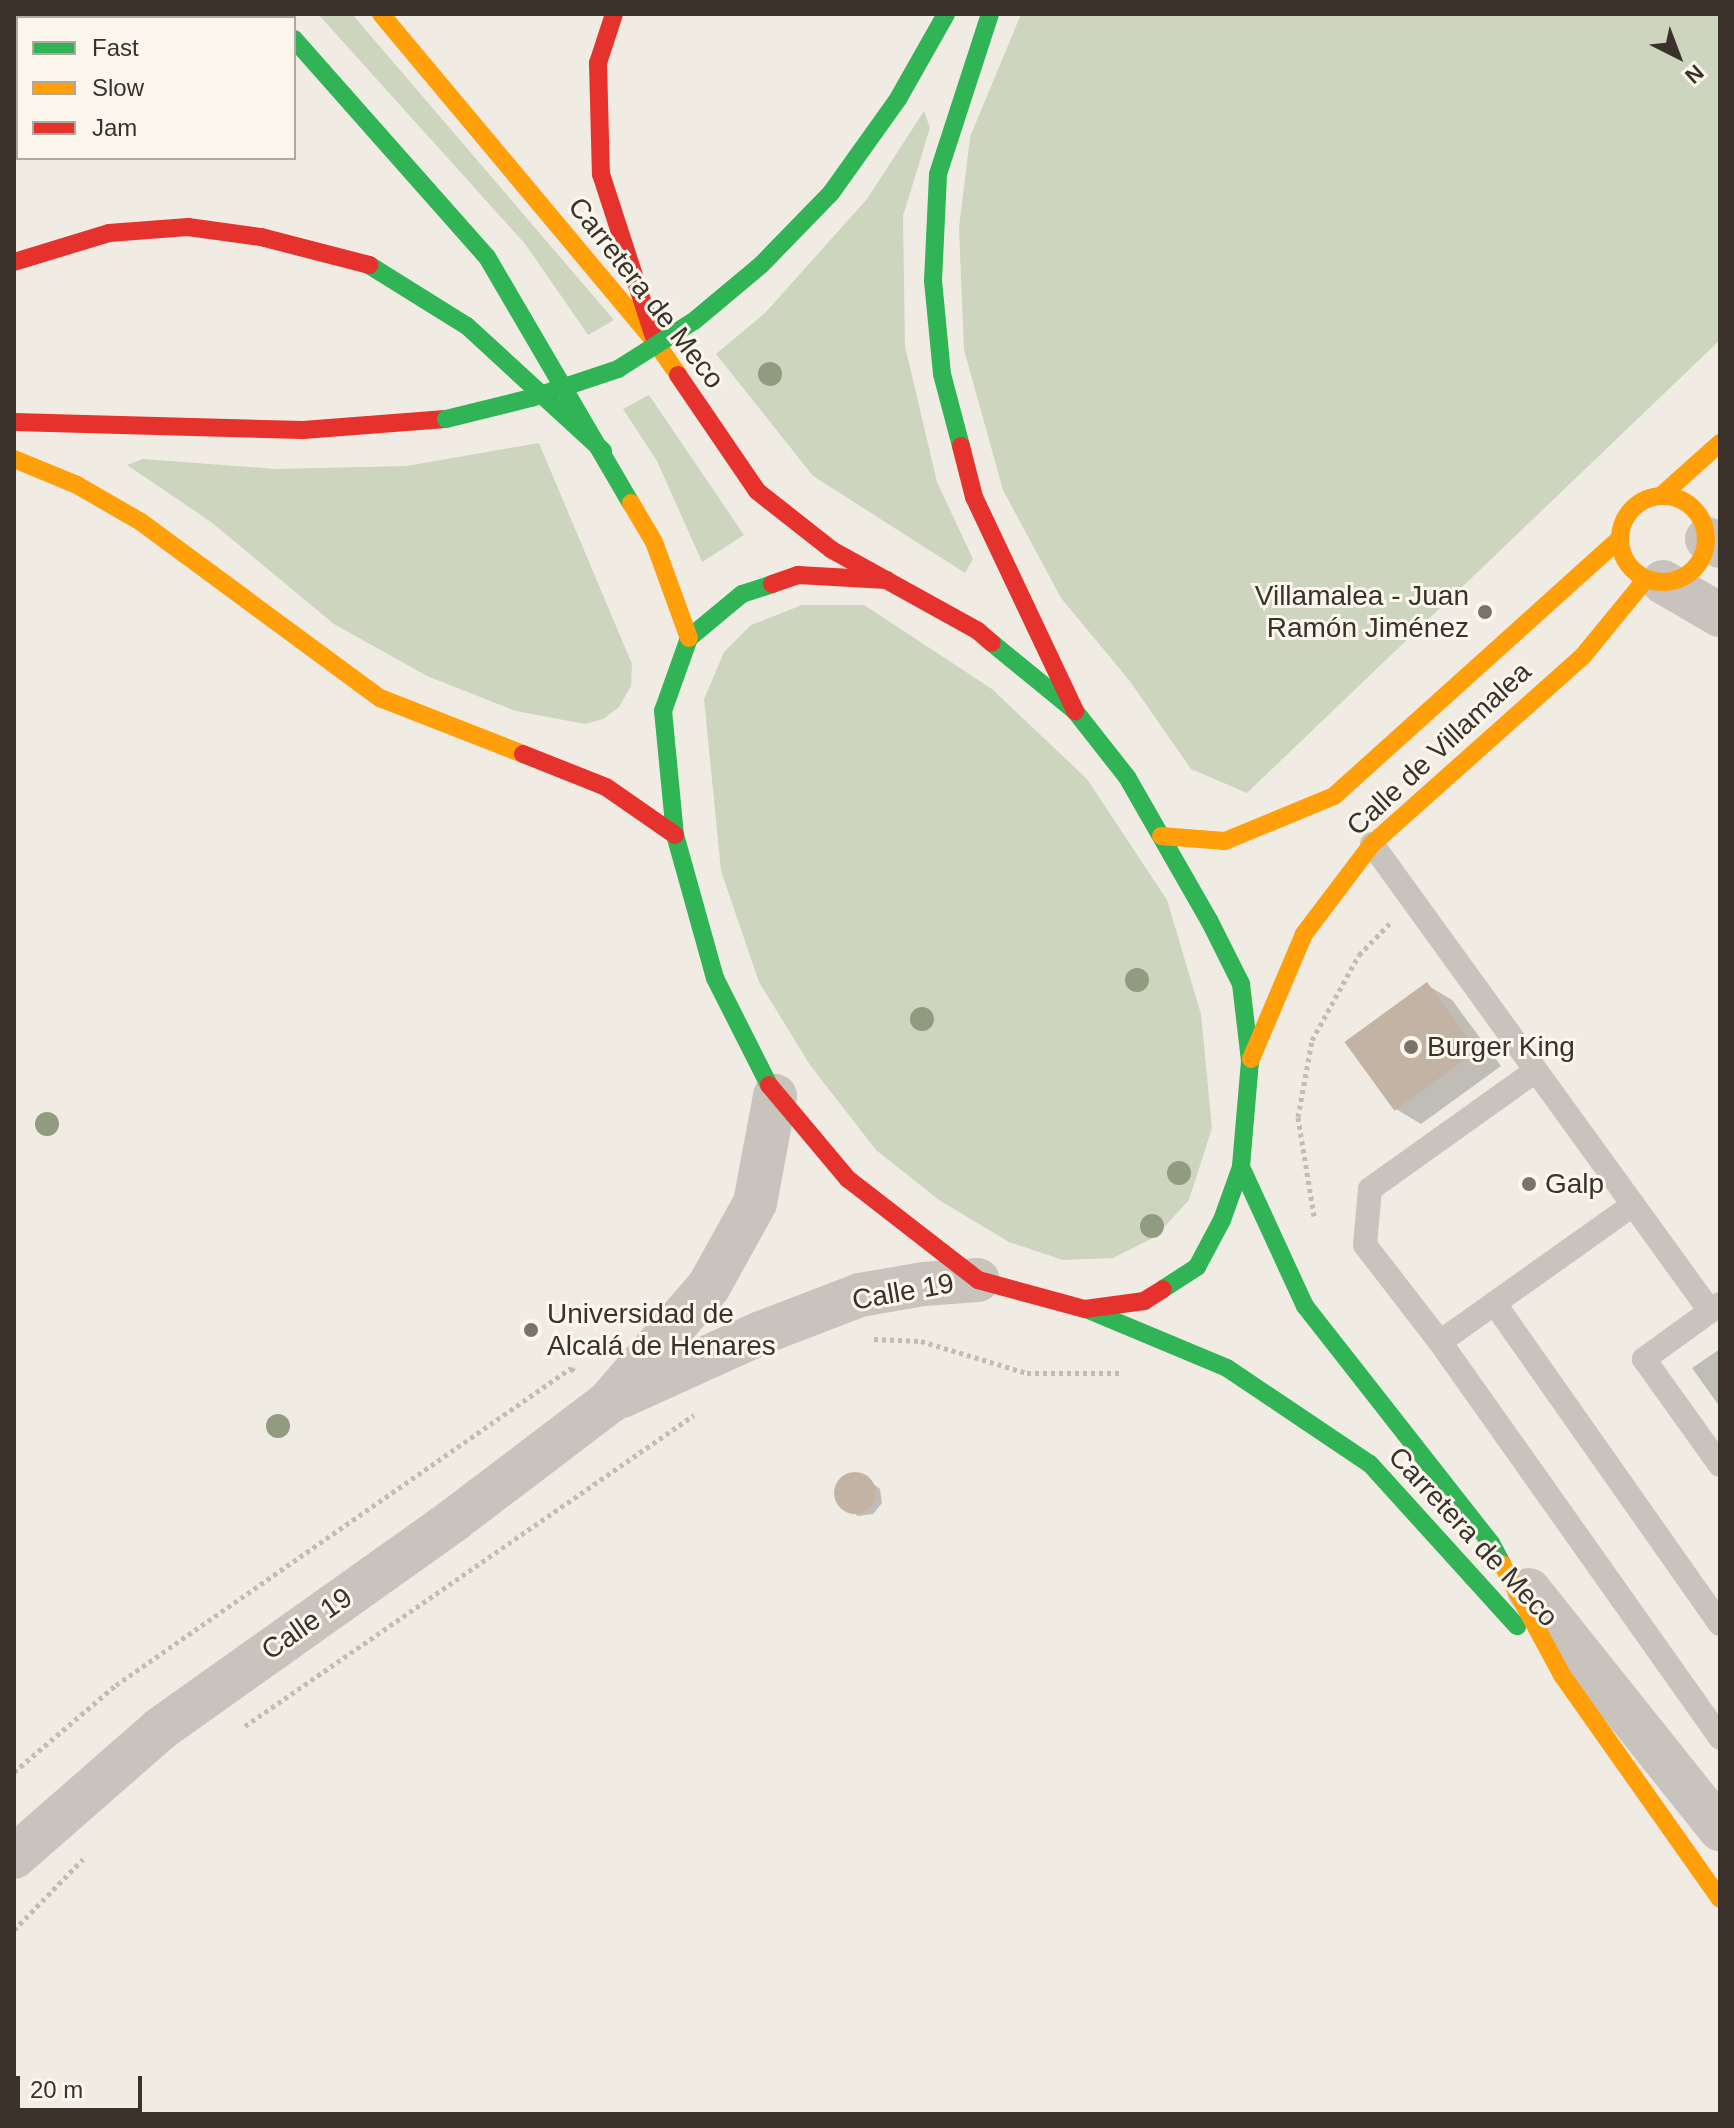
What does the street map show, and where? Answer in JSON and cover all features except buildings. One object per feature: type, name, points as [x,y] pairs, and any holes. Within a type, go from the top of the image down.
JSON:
[{"type":"main road","name":"Carretera de Meco","points":[[381,14],[656,343],[757,491],[832,550],[978,631],[1075,711]]},
{"type":"main road","points":[[614,14],[598,63],[601,174],[656,343]]},
{"type":"main road","points":[[14,422],[303,430],[446,419],[531,398],[618,369],[694,321],[761,265],[831,193],[898,99],[946,14]]},
{"type":"main road","points":[[990,14],[938,174],[933,281],[942,374],[974,497],[1075,711],[1127,777],[1241,984],[1250,1061],[1241,1167],[1222,1220],[1197,1267],[1144,1301],[1085,1309]]},
{"type":"main road","points":[[296,41],[487,257],[654,542],[689,638]]},
{"type":"main road","points":[[14,262],[109,233],[188,227],[261,237],[370,265],[467,326],[603,451]]},
{"type":"main road","points":[[1662,495],[1720,443]]},
{"type":"main road","points":[[14,459],[77,485],[141,522],[380,698],[606,787],[675,835]]},
{"type":"main road","points":[[1662,495],[1690,504],[1713,533],[1698,564],[1689,574],[1654,581],[1628,563],[1619,539],[1622,523],[1632,508],[1646,498],[1662,495]]},
{"type":"main road","name":"Calle de Villamalea","points":[[1161,836],[1225,841],[1334,796],[1619,539]]},
{"type":"main road","points":[[887,580],[798,575],[742,594],[689,638],[663,711],[675,835],[715,978],[775,1096],[848,1179],[978,1280]]},
{"type":"main road","name":"Calle de Villamalea","points":[[1250,1061],[1304,934],[1372,844],[1583,656],[1654,581]]},
{"type":"main road","name":"Carretera de Meco","points":[[1241,1167],[1305,1306],[1491,1543],[1562,1675],[1720,1899]]},
{"type":"main road","name":"Carretera de Meco","points":[[978,1280],[1085,1309],[1227,1368],[1370,1464],[1562,1675]]},
{"type":"street","points":[[1654,581],[1720,615]]},
{"type":"street","name":"Calle 19","points":[[14,1857],[160,1729],[455,1519],[609,1402],[709,1286],[755,1203],[775,1096]]},
{"type":"street","name":"Calle 19","points":[[609,1402],[761,1333],[860,1295],[924,1284],[978,1280]]},
{"type":"street","points":[[1491,1543],[1720,1829]]},
{"type":"lane","points":[[1372,844],[1534,1072],[1715,1308],[1644,1359],[1720,1465]]},
{"type":"lane","points":[[1534,1072],[1370,1189],[1365,1245],[1440,1342],[1720,1738]]},
{"type":"lane","points":[[1440,1342],[1633,1205]]},
{"type":"lane","points":[[1495,1304],[1720,1624]]},
{"type":"path","points":[[1315,1224],[1298,1117],[1312,1040],[1359,955],[1412,900]]},
{"type":"path","points":[[860,1339],[921,1341],[1027,1373],[1128,1375]]},
{"type":"path","points":[[14,1772],[116,1685],[571,1368],[609,1402]]},
{"type":"path","points":[[242,1728],[671,1427],[698,1412]]},
{"type":"path","points":[[14,1930],[89,1852]]},
{"type":"green space","points":[[318,14],[352,14],[614,320],[588,335],[526,245]]},
{"type":"green space","points":[[1021,14],[1720,14],[1720,340],[1247,793],[1191,769],[1129,680],[1061,598],[1003,490],[964,350],[959,228],[970,137]]},
{"type":"green space","points":[[924,111],[930,128],[903,216],[905,346],[937,482],[973,559],[965,573],[813,476],[716,354],[765,313],[867,199]]},
{"type":"green space","points":[[649,395],[744,535],[702,562],[657,461],[623,409]]},
{"type":"green space","points":[[539,443],[632,664],[631,686],[619,707],[603,719],[585,724],[516,711],[427,676],[334,624],[211,522],[127,465],[143,459],[276,469],[406,466]]},
{"type":"green space","points":[[802,605],[864,605],[992,689],[1087,779],[1167,900],[1201,1014],[1212,1128],[1189,1200],[1155,1237],[1113,1258],[1063,1260],[1009,1242],[939,1200],[876,1150],[810,1065],[759,982],[721,871],[704,699],[724,652],[751,625]]},
{"type":"traffic: fast","points":[[761,265],[831,193],[898,99],[946,14]]},
{"type":"traffic: fast","points":[[961,446],[942,374],[933,281],[938,174],[990,14]]},
{"type":"traffic: fast","points":[[296,41],[487,257],[631,503]]},
{"type":"traffic: fast","points":[[369,265],[467,326],[603,451]]},
{"type":"traffic: fast","points":[[446,419],[531,398],[618,369],[694,321],[761,265]]},
{"type":"traffic: fast","points":[[769,1085],[715,978],[675,835],[663,711],[689,638],[742,594],[772,584]]},
{"type":"traffic: fast","points":[[992,643],[1075,711],[1127,777],[1209,920],[1241,984],[1250,1061],[1241,1167],[1222,1220],[1197,1267],[1163,1289]]},
{"type":"traffic: fast","points":[[1241,1167],[1305,1306],[1491,1543],[1502,1564]]},
{"type":"traffic: fast","points":[[1086,1309],[1227,1368],[1370,1464],[1517,1626]]},
{"type":"traffic: slow","points":[[381,14],[656,343],[678,375]]},
{"type":"traffic: slow","points":[[1662,495],[1720,443]]},
{"type":"traffic: slow","points":[[14,459],[77,485],[141,522],[380,698],[523,754]]},
{"type":"traffic: slow","points":[[1663,496],[1680,499],[1694,508],[1703,522],[1706,539],[1703,556],[1694,570],[1680,579],[1663,582],[1646,579],[1632,570],[1623,556],[1620,539],[1623,522],[1632,508],[1646,499],[1663,496]]},
{"type":"traffic: slow","points":[[631,503],[654,542],[689,638]]},
{"type":"traffic: slow","points":[[1161,836],[1225,841],[1334,796],[1619,539]]},
{"type":"traffic: slow","points":[[1251,1059],[1304,934],[1372,844],[1583,656],[1646,579]]},
{"type":"traffic: slow","points":[[1502,1564],[1562,1675],[1720,1899]]},
{"type":"traffic: jam","points":[[614,14],[598,63],[601,174],[656,343]]},
{"type":"traffic: jam","points":[[14,262],[109,233],[188,227],[261,237],[369,265]]},
{"type":"traffic: jam","points":[[678,375],[757,491],[832,550],[978,631],[992,643]]},
{"type":"traffic: jam","points":[[14,422],[303,430],[446,419]]},
{"type":"traffic: jam","points":[[961,446],[974,497],[1075,711]]},
{"type":"traffic: jam","points":[[772,584],[798,575],[887,580]]},
{"type":"traffic: jam","points":[[523,754],[606,787],[675,835]]},
{"type":"traffic: jam","points":[[769,1085],[848,1179],[978,1280],[1085,1309],[1144,1301],[1163,1289]]},
{"type":"place","name":"Villamalea - Juan Ramón Jiménez","points":[[1485,612]]},
{"type":"place","name":"Burger King","points":[[1411,1047]]},
{"type":"place","name":"Galp","points":[[1529,1184]]},
{"type":"place","name":"Universidad de Alcalá de Henares","points":[[531,1330]]}]
